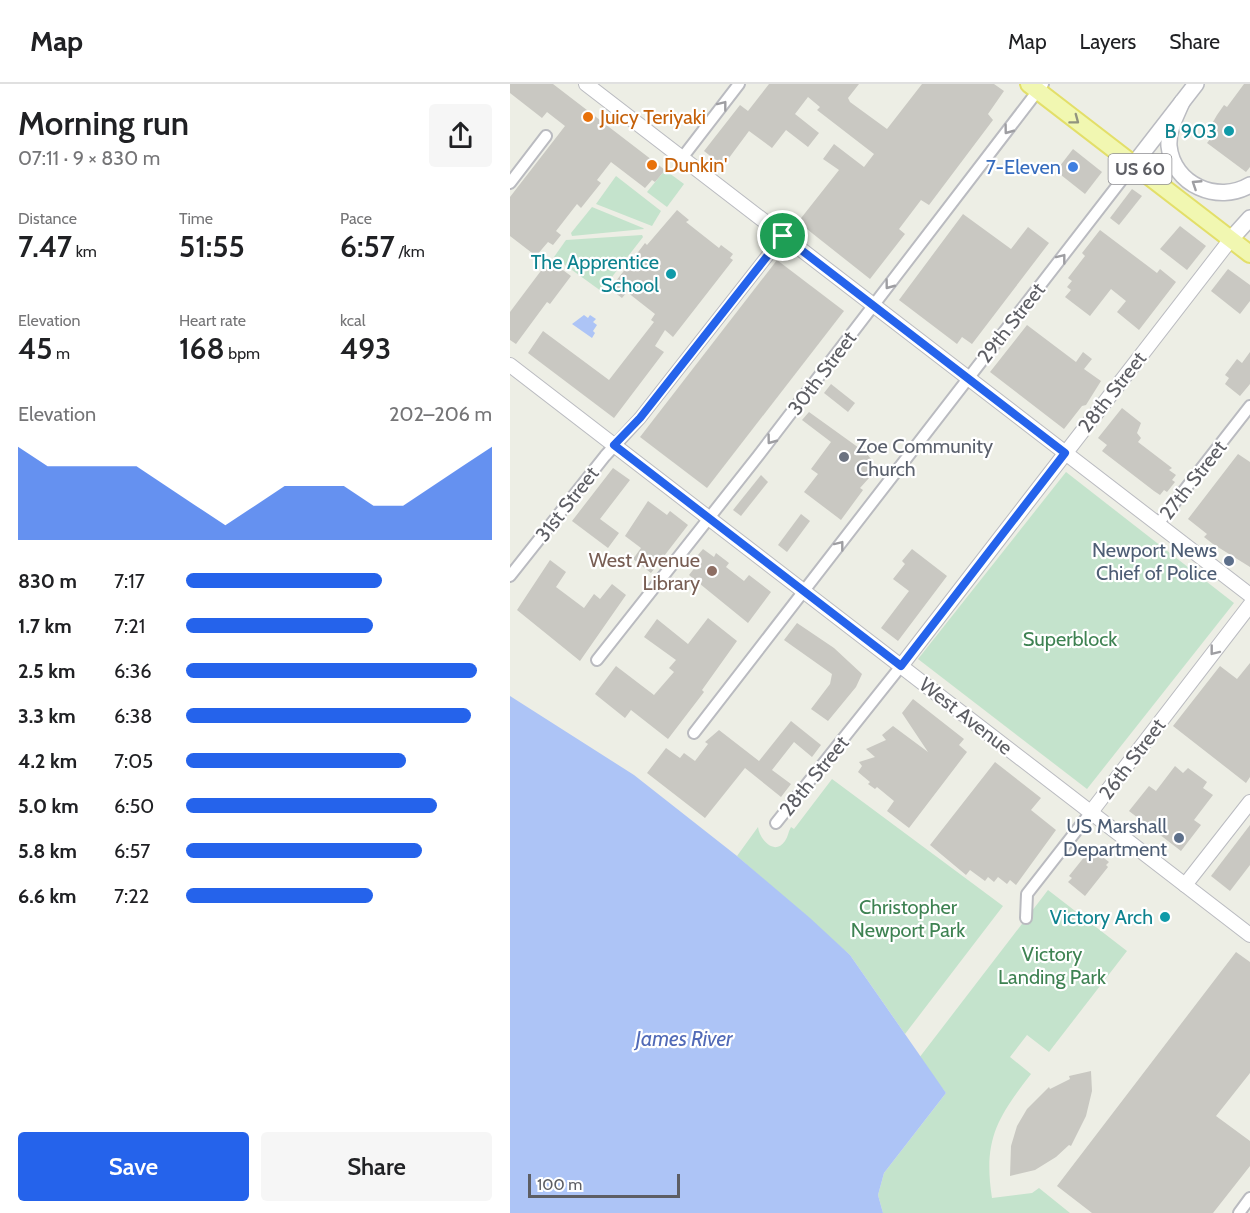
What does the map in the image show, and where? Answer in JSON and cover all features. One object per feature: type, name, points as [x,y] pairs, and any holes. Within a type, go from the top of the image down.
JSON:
[{"type":"main road","name":"29th Street","points":[[1134,164],[1196,84]]},
{"type":"main road","name":"US 60","points":[[1037,86],[1250,254]]},
{"type":"main road","points":[[1182,102],[1171,126],[1169,139],[1172,158],[1183,175],[1194,185],[1215,193],[1236,192],[1250,185]]},
{"type":"main road","name":"28th Street","points":[[1231,239],[1250,218]]},
{"type":"street","points":[[587,84],[1250,595]]},
{"type":"street","points":[[682,158],[739,84]]},
{"type":"street","name":"30th Street","points":[[597,660],[873,306],[1037,86]]},
{"type":"street","points":[[510,183],[546,136]]},
{"type":"street","name":"29th Street","points":[[694,733],[1134,164]]},
{"type":"street","name":"31st Street","points":[[510,576],[614,445],[640,418],[783,236]]},
{"type":"street","name":"28th Street","points":[[776,823],[901,666],[1231,239]]},
{"type":"street","name":"West Avenue","points":[[512,372],[614,445],[1250,934]]},
{"type":"street","name":"27th Street","points":[[1158,525],[1250,406]]},
{"type":"street","name":"26th Street","points":[[1026,918],[1027,894],[1250,605]]},
{"type":"street","points":[[1185,885],[1250,802]]},
{"type":"street","points":[[1239,1213],[1250,1198]]},
{"type":"green space","points":[[665,170],[684,184],[667,207],[647,192]]},
{"type":"green space","points":[[616,176],[661,211],[652,226],[596,204]]},
{"type":"green space","points":[[592,207],[644,229],[572,236],[571,233]]},
{"type":"green space","points":[[642,235],[643,237],[601,291],[554,257],[566,240]]},
{"type":"green space","name":"Superblock","points":[[1066,472],[1234,603],[1087,789],[918,659]]},
{"type":"green space","name":"Christopher Newport Park","points":[[832,779],[1003,906],[905,1034],[850,955],[737,856],[758,827],[761,836],[768,844],[772,847],[781,845],[791,827],[794,829]]},
{"type":"green space","name":"Victory Landing Park","points":[[1048,890],[1127,951],[1049,1052],[1027,1035],[1010,1057],[1031,1074],[1009,1104],[995,1131],[991,1145],[990,1178],[992,1198],[1032,1193],[1039,1188],[1070,1213],[883,1213],[878,1195],[884,1173],[946,1093],[919,1058]]},
{"type":"water","points":[[584,315],[588,318],[590,315],[596,319],[593,322],[597,325],[592,338],[572,324]]},
{"type":"water","name":"James River","points":[[510,696],[634,775],[737,856],[850,955],[946,1093],[884,1173],[878,1195],[883,1213],[510,1213]]},
{"type":"building","points":[[510,84],[553,84],[665,170],[655,182],[652,180],[645,188],[611,162],[597,180],[601,183],[581,208],[577,204],[556,231],[561,235],[553,245],[548,242],[536,256],[510,236],[510,197],[565,126],[547,112],[542,118],[510,93]]},
{"type":"building","points":[[769,84],[859,84],[848,98],[850,102],[887,129],[922,84],[994,84],[1004,91],[988,114],[993,120],[929,205],[921,200],[899,229],[905,234],[870,279],[798,222],[839,170],[823,159],[834,144],[864,167],[874,154],[817,110],[820,107],[808,97],[795,114],[819,133],[808,147],[786,130],[772,148],[749,131],[723,166],[704,151],[740,105],[748,111]]},
{"type":"building","name":"B 903","points":[[1244,84],[1250,84],[1250,167],[1246,172],[1207,143],[1211,138],[1206,134],[1224,105],[1227,107]]},
{"type":"building","points":[[1073,149],[1102,172],[1085,194],[1056,171]]},
{"type":"building","points":[[1132,189],[1142,196],[1119,225],[1110,218]]},
{"type":"building","name":"The Apprentice School","points":[[677,210],[689,220],[686,222],[719,248],[721,245],[733,254],[730,258],[733,260],[673,337],[665,330],[655,346],[664,352],[614,418],[528,353],[543,331],[609,380],[654,322],[651,320],[655,314],[627,292],[622,298],[610,289],[645,243],[647,245]]},
{"type":"building","points":[[963,214],[1011,249],[1028,227],[1049,243],[972,344],[962,337],[957,344],[899,300]]},
{"type":"building","points":[[1180,226],[1206,246],[1187,270],[1160,249]]},
{"type":"building","points":[[1100,230],[1157,273],[1160,269],[1176,282],[1139,330],[1117,312],[1126,301],[1111,289],[1090,316],[1065,297],[1071,290],[1067,287],[1072,281],[1068,278],[1085,256],[1082,253]]},
{"type":"building","points":[[777,260],[844,311],[707,488],[640,437]]},
{"type":"building","points":[[546,264],[553,269],[556,265],[571,276],[550,304],[547,302],[516,344],[510,340],[510,312]]},
{"type":"building","points":[[1228,269],[1250,285],[1250,301],[1240,314],[1211,291]]},
{"type":"building","points":[[1027,325],[1076,362],[1083,352],[1092,359],[1084,369],[1101,381],[1086,405],[1082,406],[1064,429],[990,372]]},
{"type":"building","points":[[1250,352],[1250,384],[1240,396],[1225,384],[1229,378],[1225,375],[1237,359],[1242,363]]},
{"type":"building","points":[[831,384],[855,403],[848,412],[824,393]]},
{"type":"building","points":[[1122,408],[1141,423],[1137,433],[1141,438],[1138,442],[1172,468],[1169,470],[1176,475],[1172,480],[1175,482],[1167,492],[1164,490],[1160,495],[1102,451],[1107,445],[1098,438]]},
{"type":"building","name":"Zoe Community Church","points":[[809,412],[866,453],[872,460],[870,462],[878,468],[860,488],[863,490],[841,520],[804,492],[818,474],[811,469],[831,442],[802,420]]},
{"type":"building","points":[[1238,454],[1250,462],[1250,567],[1213,544],[1204,537],[1207,534],[1188,519]]},
{"type":"building","points":[[613,468],[630,480],[600,519],[619,533],[608,548],[572,521]]},
{"type":"building","points":[[761,475],[768,482],[741,516],[733,510]]},
{"type":"building","points":[[648,501],[667,515],[670,511],[688,525],[651,573],[633,559],[641,548],[625,536]]},
{"type":"building","points":[[801,514],[810,521],[787,552],[778,545]]},
{"type":"building","points":[[703,549],[714,557],[716,553],[729,563],[726,567],[744,581],[749,575],[771,592],[748,623],[689,575],[696,566],[692,562]]},
{"type":"building","points":[[912,549],[947,576],[898,641],[881,628],[909,591],[893,579],[905,564],[902,561]]},
{"type":"building","points":[[550,560],[566,572],[556,587],[584,608],[594,594],[600,599],[612,584],[626,595],[580,661],[517,610]]},
{"type":"building","points":[[708,618],[737,641],[702,690],[704,692],[668,739],[631,710],[625,718],[595,694],[616,666],[654,695],[674,672],[669,668],[676,660],[644,637],[657,619],[688,644]]},
{"type":"building","points":[[797,623],[834,648],[862,674],[856,687],[828,721],[811,709],[830,684],[832,674],[784,640]]},
{"type":"building","points":[[1250,663],[1250,777],[1246,783],[1173,726],[1220,666],[1237,679]]},
{"type":"building","points":[[913,699],[964,739],[959,745],[967,752],[909,828],[887,811],[894,801],[877,787],[875,789],[868,784],[870,782],[858,772],[862,766],[859,762],[875,757],[866,749],[886,740],[882,735],[893,726],[928,752],[902,713]]},
{"type":"building","points":[[791,721],[821,745],[812,757],[794,742],[772,770],[791,784],[781,797],[745,768],[705,818],[647,773],[666,748],[680,758],[684,753],[695,761],[708,744],[705,742],[719,730],[759,761]]},
{"type":"building","points":[[995,762],[1041,798],[1031,810],[1056,830],[1016,885],[1010,880],[1007,884],[998,877],[994,882],[988,877],[985,881],[970,870],[966,875],[930,845]]},
{"type":"building","points":[[1175,766],[1183,773],[1188,768],[1207,782],[1203,788],[1213,795],[1194,820],[1201,825],[1181,851],[1129,811],[1149,786],[1156,791]]},
{"type":"building","points":[[1250,825],[1250,865],[1230,891],[1211,876]]},
{"type":"building","points":[[1095,851],[1109,862],[1106,865],[1108,867],[1085,896],[1068,882],[1072,878],[1069,876],[1085,856],[1090,853],[1093,855]]},
{"type":"building","points":[[1236,952],[1250,962],[1250,1073],[1216,1116],[1250,1141],[1250,1166],[1213,1213],[1092,1213],[1057,1186]]},
{"type":"building","points":[[1091,1071],[1092,1091],[1086,1116],[1071,1146],[1069,1145],[1056,1157],[1035,1170],[1010,1176],[1011,1146],[1017,1126],[1027,1109],[1049,1087],[1050,1089],[1070,1079],[1069,1076]]},
{"type":"place","name":"Juicy Teriyaki","points":[[588,117]]},
{"type":"place","name":"B 903","points":[[1229,131]]},
{"type":"place","name":"Dunkin'","points":[[652,165]]},
{"type":"place","name":"7-Eleven","points":[[1073,167]]},
{"type":"place","name":"The Apprentice School","points":[[671,274]]},
{"type":"place","name":"Zoe Community Church","points":[[844,457]]},
{"type":"place","name":"Newport News Chief of Police","points":[[1229,561]]},
{"type":"place","name":"West Avenue Library","points":[[712,571]]},
{"type":"place","name":"US Marshall Department","points":[[1179,838]]},
{"type":"place","name":"Victory Arch","points":[[1165,917]]},
{"type":"route","points":[[783,236],[1065,453],[947,603],[901,666],[614,445],[640,418],[783,236]]}]
